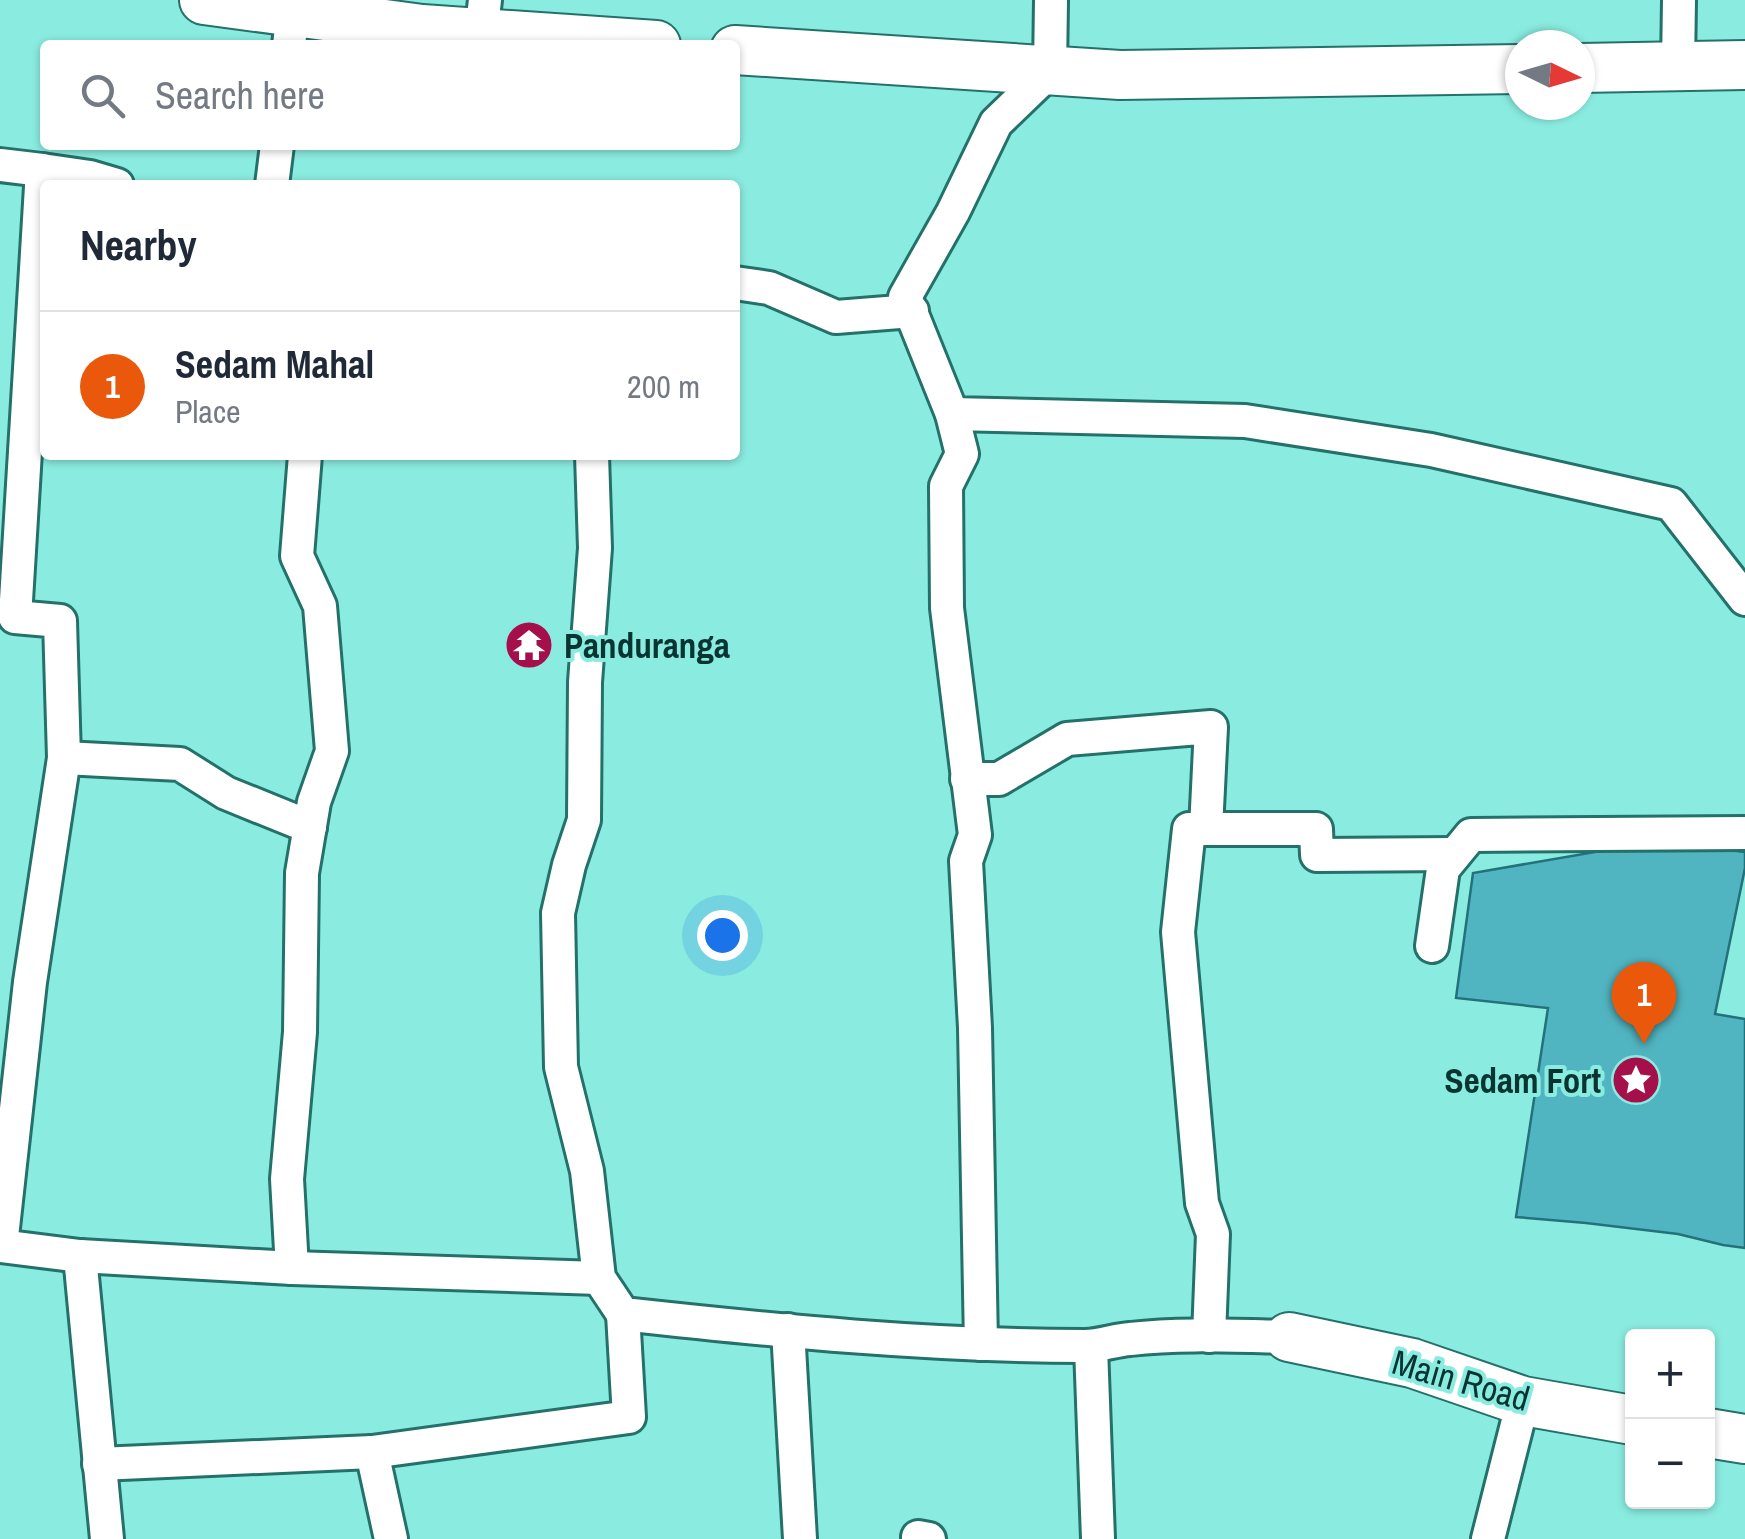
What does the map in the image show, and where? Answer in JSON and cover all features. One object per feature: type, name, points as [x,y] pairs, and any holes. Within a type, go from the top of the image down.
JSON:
[{"type":"street","points":[[204,0],[291,28],[422,30],[483,17],[625,40]]},
{"type":"street","points":[[981,1344],[975,1028],[966,862],[975,836],[947,608],[946,486],[962,454],[952,414],[905,298],[996,123],[1050,71],[1051,0]]},
{"type":"street","points":[[1678,66],[1679,0]]},
{"type":"street","points":[[740,50],[1120,75],[1505,68]]},
{"type":"street","points":[[1595,68],[1745,65]]},
{"type":"street","points":[[273,180],[276,150]]},
{"type":"street","points":[[0,164],[100,180]]},
{"type":"street","points":[[41,180],[42,170]]},
{"type":"street","points":[[40,203],[15,616],[60,620],[64,758],[30,982],[1,1246],[80,1256],[292,1268],[599,1278]]},
{"type":"street","points":[[740,284],[769,288],[836,317],[912,311]]},
{"type":"street","points":[[952,414],[1245,421],[1431,450],[1672,504],[1745,599]]},
{"type":"street","points":[[292,1268],[287,1179],[300,1032],[302,874],[314,802],[332,751],[320,606],[298,556],[305,460]]},
{"type":"street","points":[[99,1464],[372,1452],[630,1417],[622,1314],[599,1278],[587,1171],[561,1067],[558,913],[584,820],[585,682],[595,548],[592,460]]},
{"type":"street","points":[[968,779],[999,779],[1067,738],[1212,727],[1206,829]]},
{"type":"street","points":[[64,758],[180,764],[226,793],[310,827]]},
{"type":"street","points":[[1209,1336],[1213,1234],[1202,1202],[1178,932],[1189,829],[1316,829],[1318,855],[1455,854]]},
{"type":"street","points":[[1432,946],[1443,869],[1470,835],[1745,833]]},
{"type":"street","points":[[80,1256],[107,1539]]},
{"type":"street","points":[[622,1314],[981,1344],[1091,1346],[1129,1339],[1290,1337]]},
{"type":"street","points":[[788,1330],[800,1539]]},
{"type":"street","name":"Main Road","points":[[1290,1337],[1412,1363],[1523,1401],[1626,1419]]},
{"type":"street","points":[[1091,1346],[1098,1539]]},
{"type":"street","points":[[1488,1539],[1523,1401]]},
{"type":"street","points":[[1715,1434],[1745,1439]]},
{"type":"street","points":[[372,1452],[390,1539]]},
{"type":"building","points":[[1680,844],[1745,852],[1715,1014],[1745,1019],[1745,1248],[1678,1234],[1516,1217],[1548,1008],[1456,998],[1473,873],[1618,848]]},
{"type":"place","name":"Panduranga","points":[[529,645]]},
{"type":"place","name":"Sedam Mahal","points":[[1644,1044]]},
{"type":"place","name":"Sedam Fort","points":[[1636,1080]]}]
